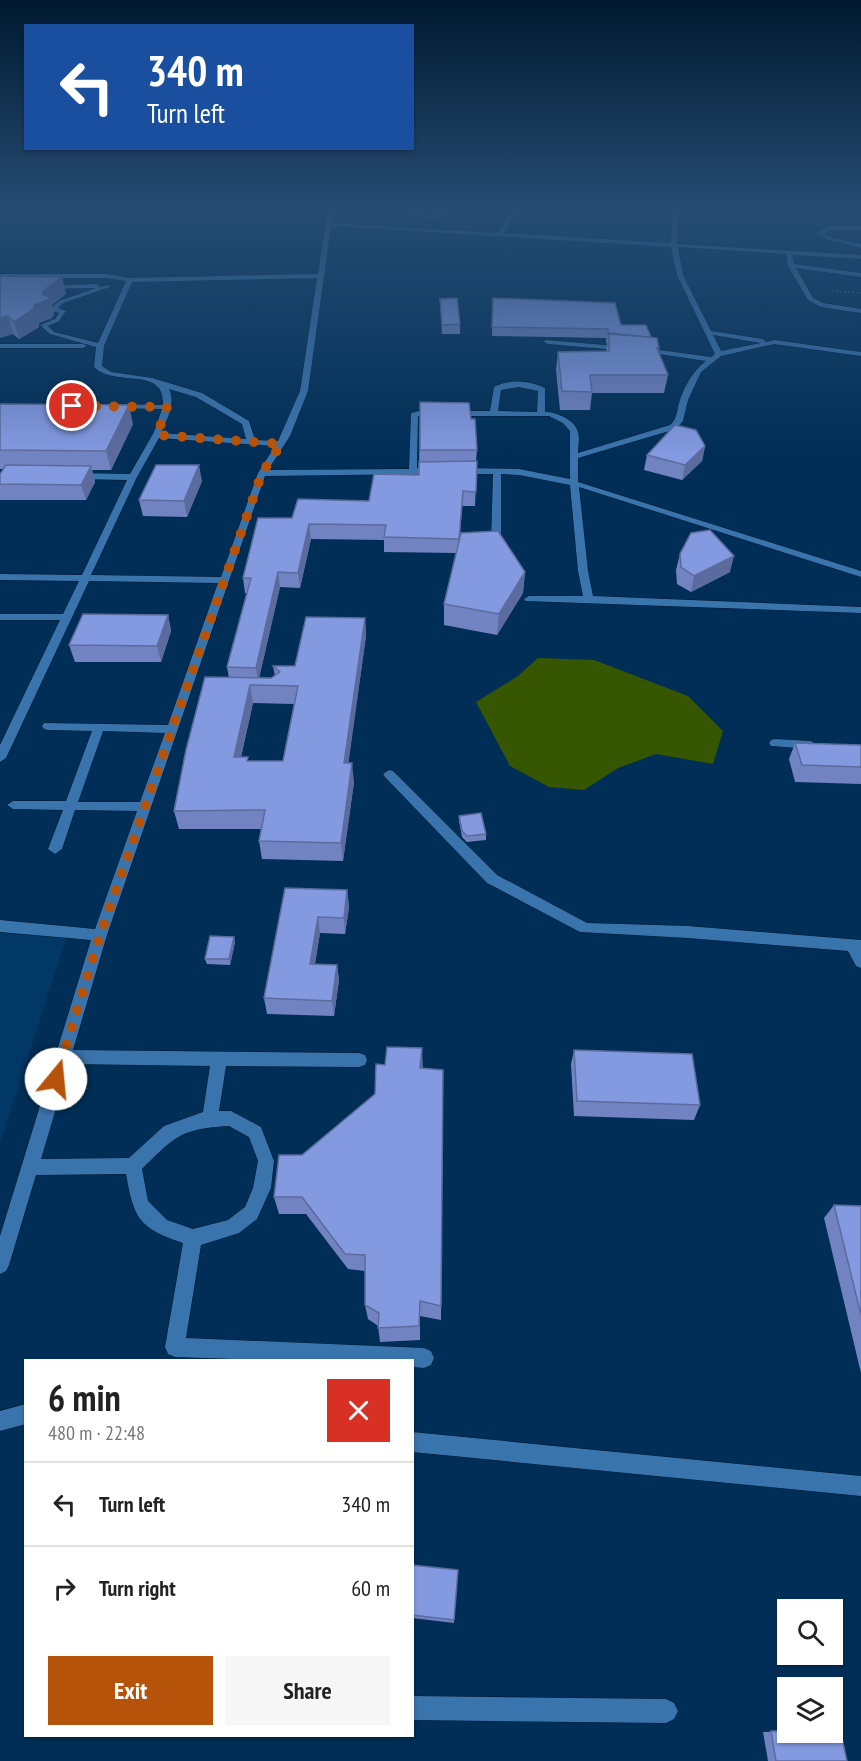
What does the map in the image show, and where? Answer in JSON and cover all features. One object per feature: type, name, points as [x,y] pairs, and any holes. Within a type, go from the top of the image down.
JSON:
[{"type":"lane","points":[[96,290],[61,302],[52,310],[63,311],[57,320],[43,325],[52,333],[100,346]]},
{"type":"lane","points":[[126,290],[100,346],[98,367],[102,371],[151,379],[199,395],[246,423],[251,442]]},
{"type":"lane","points":[[0,1265],[100,935],[172,729],[192,687],[225,580],[262,473],[281,444],[304,391],[318,290]]},
{"type":"lane","points":[[687,290],[719,354]]},
{"type":"lane","points":[[805,290],[815,303],[861,311]]},
{"type":"lane","points":[[707,332],[861,354]]},
{"type":"lane","points":[[548,342],[652,351],[710,359]]},
{"type":"lane","points":[[574,457],[674,427],[679,421],[684,400],[698,371],[710,359],[719,354],[774,342]]},
{"type":"lane","points":[[0,346],[100,346]]},
{"type":"lane","points":[[1,755],[133,477],[157,435],[167,407],[168,392],[164,385]]},
{"type":"lane","points":[[494,412],[497,389],[507,385],[537,387],[542,390],[542,413]]},
{"type":"lane","points":[[107,406],[167,407]]},
{"type":"lane","points":[[413,471],[414,415],[428,411],[542,413],[558,417],[572,426],[574,431],[574,483],[583,571],[589,599]]},
{"type":"lane","points":[[157,435],[281,444]]},
{"type":"lane","points":[[496,543],[497,470]]},
{"type":"lane","points":[[444,471],[497,470],[534,474],[574,483],[861,574]]},
{"type":"lane","points":[[262,473],[434,471]]},
{"type":"lane","points":[[65,476],[133,477]]},
{"type":"lane","points":[[0,577],[225,580]]},
{"type":"lane","points":[[529,598],[861,610]]},
{"type":"lane","points":[[0,617],[67,617]]},
{"type":"lane","points":[[48,726],[172,729]]},
{"type":"lane","points":[[55,849],[99,727]]},
{"type":"lane","points":[[775,743],[829,746]]},
{"type":"lane","points":[[388,774],[492,879],[585,928],[688,932],[857,946],[861,962]]},
{"type":"lane","points":[[13,806],[145,807]]},
{"type":"lane","points":[[0,926],[100,935]]},
{"type":"lane","points":[[63,1057],[359,1060]]},
{"type":"lane","points":[[210,1119],[219,1059]]},
{"type":"lane","points":[[30,1167],[133,1166],[170,1131],[199,1120],[231,1118],[255,1132],[266,1161],[262,1188],[250,1213],[233,1227],[193,1238],[161,1227],[140,1206],[133,1166]]},
{"type":"lane","points":[[193,1238],[175,1347],[424,1358]]},
{"type":"lane","points":[[0,1421],[24,1415]]},
{"type":"lane","points":[[414,1442],[861,1486]]},
{"type":"lane","points":[[414,1708],[666,1711]]},
{"type":"shaded area","points":[[538,658],[594,660],[688,696],[723,731],[713,764],[656,754],[618,768],[584,790],[549,787],[510,766],[476,702],[518,676]]},
{"type":"shaded area","points":[[0,929],[69,930],[0,1143]]},
{"type":"building","points":[[0,290],[44,290],[42,294],[50,297],[34,305],[34,309],[14,322],[8,316],[0,318]]},
{"type":"building","points":[[457,298],[460,324],[442,325],[440,299]]},
{"type":"building","points":[[493,298],[615,303],[621,325],[646,325],[651,337],[608,334],[608,329],[492,327]]},
{"type":"building","points":[[609,333],[657,338],[659,348],[657,348],[668,375],[590,375],[592,392],[562,391],[558,352],[609,351]]},
{"type":"building","points":[[420,402],[469,403],[471,419],[475,419],[477,450],[420,450]]},
{"type":"building","points":[[0,404],[129,405],[106,451],[0,450]]},
{"type":"building","points":[[675,425],[696,430],[705,446],[685,465],[647,455]]},
{"type":"building","points":[[477,461],[476,492],[463,491],[459,539],[384,537],[386,525],[309,524],[298,573],[278,572],[256,668],[227,667],[251,578],[243,578],[258,518],[292,518],[298,499],[369,501],[374,474],[419,475],[419,462]]},
{"type":"building","points":[[6,465],[91,466],[81,485],[0,484],[0,474]]},
{"type":"building","points":[[156,465],[199,465],[184,501],[139,500]]},
{"type":"building","points":[[710,530],[734,556],[694,576],[681,567],[680,554],[691,533]]},
{"type":"building","points":[[498,531],[525,572],[499,614],[444,604],[461,533]]},
{"type":"building","points":[[83,614],[168,615],[157,646],[69,645]]},
{"type":"building","points":[[306,617],[365,618],[344,763],[352,763],[341,843],[259,841],[265,810],[174,811],[186,750],[205,677],[271,678],[280,672],[273,666],[295,666]],"holes":[[[250,685],[298,686],[283,761],[247,761],[248,757],[234,757]]]},
{"type":"building","points":[[795,743],[861,745],[861,767],[802,765]]},
{"type":"building","points":[[481,813],[486,834],[467,836],[462,831],[459,816]]},
{"type":"building","points":[[285,888],[347,890],[344,918],[318,917],[310,964],[337,965],[332,1001],[264,998]]},
{"type":"building","points":[[210,936],[234,937],[229,959],[205,959]]},
{"type":"building","points":[[387,1047],[422,1048],[420,1068],[443,1070],[441,1306],[420,1301],[419,1326],[378,1328],[379,1313],[365,1305],[365,1255],[345,1254],[302,1197],[274,1197],[279,1155],[302,1155],[375,1094],[376,1064],[385,1065]]},
{"type":"building","points":[[574,1050],[692,1054],[700,1105],[577,1101]]},
{"type":"building","points":[[834,1205],[861,1206],[861,1315]]},
{"type":"building","points":[[414,1565],[458,1570],[454,1620],[414,1615]]},
{"type":"building","points":[[771,1731],[777,1731],[777,1743],[843,1743],[847,1761],[776,1761]]},
{"type":"route","points":[[56,1079],[100,935],[262,473],[281,444],[157,435],[167,407],[72,406]]}]
